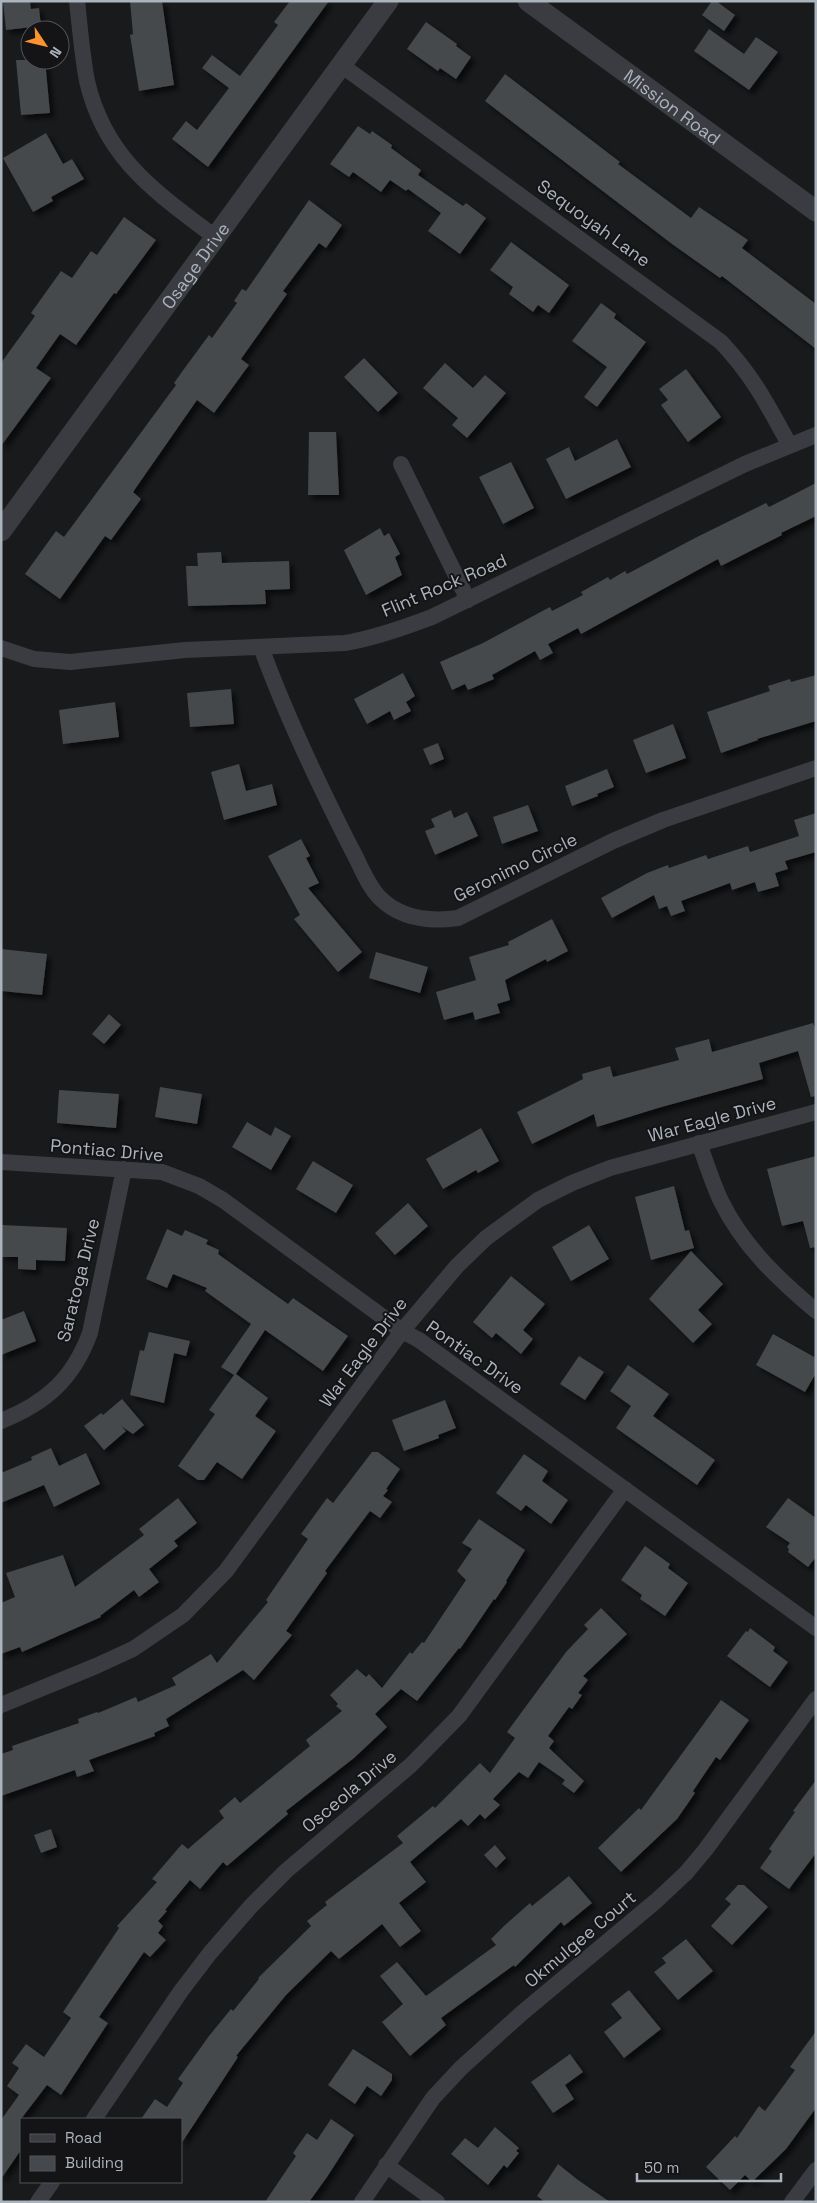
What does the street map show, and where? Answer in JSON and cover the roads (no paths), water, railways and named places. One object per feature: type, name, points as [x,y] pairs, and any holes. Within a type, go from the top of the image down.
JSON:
[{"type":"street","points":[[77,1],[87,81],[100,119],[114,145],[138,176],[159,195],[215,237]]},
{"type":"street","name":"Osage Drive","points":[[1,531],[388,1]]},
{"type":"street","name":"Mission Road","points":[[528,1],[816,211]]},
{"type":"street","name":"Sequoyah Lane","points":[[341,65],[721,342],[743,365],[757,385],[789,444]]},
{"type":"street","name":"Flint Rock Road","points":[[1,648],[34,658],[70,662],[185,650],[364,640],[402,628],[468,600],[789,444],[816,435]]},
{"type":"street","points":[[401,464],[468,600]]},
{"type":"street","name":"Geronimo Circle","points":[[262,647],[278,694],[373,891],[395,909],[423,920],[438,921],[458,918],[613,841],[655,823],[816,768]]},
{"type":"street","name":"War Eagle Drive","points":[[1,1704],[133,1649],[183,1615],[226,1570],[402,1331],[458,1266],[486,1238],[538,1200],[572,1183],[610,1168],[816,1112]]},
{"type":"street","points":[[699,1143],[716,1190],[740,1234],[762,1262],[816,1311]]},
{"type":"street","name":"Pontiac Drive","points":[[1,1162],[162,1172],[199,1186],[223,1200],[402,1331],[419,1340],[816,1628]]},
{"type":"street","name":"Saratoga Drive","points":[[1,1421],[30,1408],[47,1397],[74,1368],[85,1346],[90,1333],[124,1169]]},
{"type":"street","name":"Osceola Drive","points":[[95,2118],[187,1984],[210,1953],[251,1906],[286,1871],[411,1765],[459,1716],[625,1489]]},
{"type":"street","name":"Okmulgee Court","points":[[362,2202],[433,2098],[461,2068],[522,2013],[656,1901],[686,1873],[706,1849],[816,1699]]},
{"type":"street","points":[[386,2165],[437,2202]]},
{"type":"street","points":[[792,2202],[816,2170]]},
{"type":"street","points":[[38,2202],[51,2183]]}]
